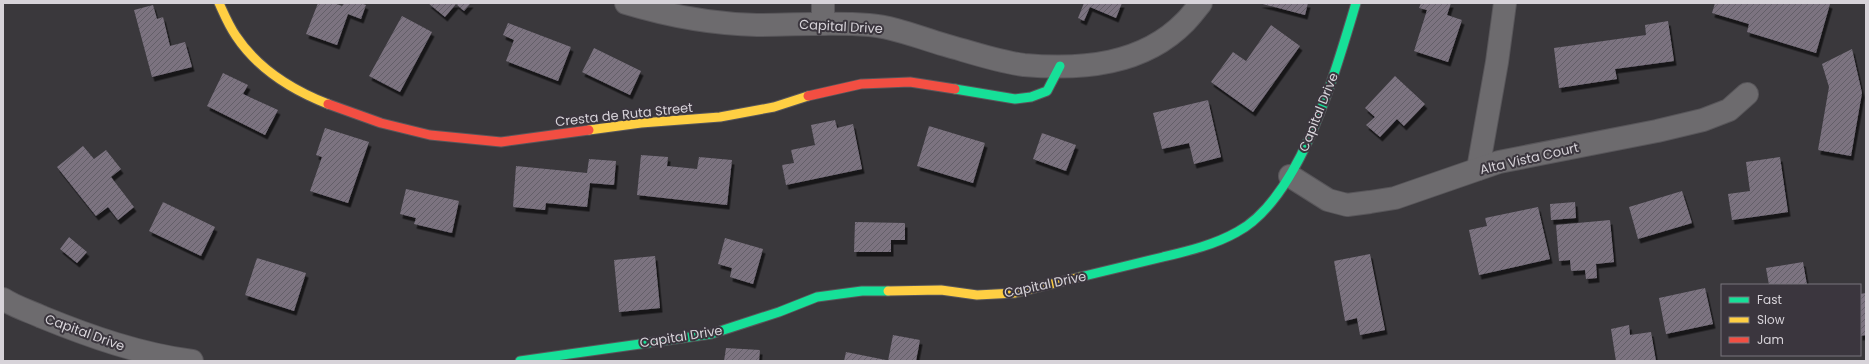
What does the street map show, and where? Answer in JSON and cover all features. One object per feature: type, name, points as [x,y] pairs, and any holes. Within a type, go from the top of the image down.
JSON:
[{"type":"street","name":"Cresta de Ruta Street","points":[[219,3],[235,35],[254,59],[282,81],[319,100],[381,123],[423,133],[501,142],[641,123],[720,117],[774,107],[817,93],[861,84],[910,82],[1015,99],[1031,97],[1047,91],[1060,66]]},
{"type":"street","name":"Capital Drive","points":[[626,3],[658,13],[709,22],[756,25],[823,13],[870,25],[898,30],[976,54],[1023,65],[1089,66],[1114,62],[1140,53],[1164,39],[1185,22],[1200,3]]},
{"type":"street","name":"Capital Drive","points":[[520,361],[711,334],[779,312],[817,297],[862,291],[941,290],[978,295],[1015,293],[1207,246],[1238,232],[1260,216],[1290,176],[1310,136],[1335,71],[1356,3]]},
{"type":"street","points":[[1478,169],[1497,62],[1505,3]]},
{"type":"street","name":"Alta Vista Court","points":[[1290,176],[1328,200],[1347,205],[1395,198],[1499,162],[1657,131],[1703,120],[1729,110],[1747,94]]},
{"type":"street","name":"Capital Drive","points":[[3,299],[56,323],[109,343],[168,358],[192,361]]},
{"type":"building","points":[[318,3],[334,3],[342,6],[344,3],[360,3],[366,5],[361,19],[348,14],[337,45],[306,34]]},
{"type":"building","points":[[428,3],[471,3],[464,11],[456,4],[445,17]]},
{"type":"building","points":[[1084,3],[1122,3],[1116,18],[1090,7],[1084,21],[1078,18]]},
{"type":"building","points":[[1259,3],[1308,3],[1305,15]]},
{"type":"building","points":[[1421,3],[1451,3],[1447,15],[1462,20],[1448,62],[1414,51],[1427,10],[1419,8]]},
{"type":"building","points":[[1715,3],[1830,4],[1816,53],[1747,32],[1749,24],[1712,13]]},
{"type":"building","points":[[153,5],[157,19],[163,17],[170,46],[185,42],[192,67],[152,77],[134,10]]},
{"type":"building","points":[[402,16],[432,32],[400,92],[369,76]]},
{"type":"building","points":[[1668,21],[1674,61],[1615,69],[1617,79],[1559,88],[1554,48],[1646,35],[1645,25]]},
{"type":"building","points":[[508,23],[571,47],[558,81],[506,61],[514,40],[503,35]]},
{"type":"building","points":[[1271,25],[1300,46],[1253,112],[1211,82],[1233,52],[1246,61]]},
{"type":"building","points":[[594,48],[641,71],[630,95],[582,72]]},
{"type":"building","points":[[1852,49],[1862,93],[1851,156],[1818,150],[1829,87],[1822,64]]},
{"type":"building","points":[[223,73],[248,85],[243,94],[278,110],[265,135],[207,106]]},
{"type":"building","points":[[1395,76],[1425,104],[1404,126],[1397,119],[1380,137],[1366,125],[1375,117],[1365,108]]},
{"type":"building","points":[[1208,100],[1221,157],[1194,164],[1189,143],[1162,149],[1153,113]]},
{"type":"building","points":[[835,120],[837,128],[853,124],[862,169],[786,185],[782,165],[794,163],[791,150],[815,145],[811,125]]},
{"type":"building","points":[[929,126],[985,143],[973,183],[917,166]]},
{"type":"building","points":[[325,128],[369,142],[348,203],[310,191],[322,157],[316,155]]},
{"type":"building","points":[[1042,133],[1076,145],[1066,171],[1033,159]]},
{"type":"building","points":[[83,146],[94,159],[106,150],[121,169],[111,177],[134,207],[118,220],[108,207],[96,216],[57,167]]},
{"type":"building","points":[[641,155],[668,157],[667,166],[697,169],[699,157],[732,160],[727,205],[637,195]]},
{"type":"building","points":[[1780,157],[1788,212],[1732,220],[1728,194],[1750,191],[1746,162]]},
{"type":"building","points":[[589,159],[616,161],[614,185],[590,183],[587,207],[546,203],[545,210],[513,207],[516,166],[587,173]]},
{"type":"building","points":[[406,189],[459,201],[452,233],[414,224],[416,218],[400,214]]},
{"type":"building","points":[[1682,191],[1692,223],[1638,239],[1629,207]]},
{"type":"building","points":[[163,202],[215,227],[201,256],[149,231]]},
{"type":"building","points":[[1575,202],[1576,218],[1551,220],[1550,204]]},
{"type":"building","points":[[1538,207],[1550,259],[1479,275],[1469,230],[1487,226],[1485,218]]},
{"type":"building","points":[[1610,220],[1614,262],[1596,264],[1597,278],[1586,279],[1585,270],[1571,271],[1570,260],[1559,261],[1556,225]]},
{"type":"building","points":[[855,222],[905,223],[905,240],[891,240],[891,252],[854,252]]},
{"type":"building","points":[[69,237],[87,252],[77,263],[60,249]]},
{"type":"building","points":[[725,238],[763,249],[753,284],[730,277],[732,268],[718,264]]},
{"type":"building","points":[[1370,254],[1385,330],[1360,335],[1357,318],[1345,321],[1334,261]]},
{"type":"building","points":[[655,256],[660,308],[619,312],[614,260]]},
{"type":"building","points":[[257,258],[306,273],[294,311],[245,295]]},
{"type":"building","points":[[1803,262],[1807,284],[1769,284],[1766,268]]},
{"type":"building","points":[[1705,288],[1713,324],[1666,334],[1659,298]]},
{"type":"building","points":[[1866,293],[1866,335],[1861,336],[1861,294]]},
{"type":"building","points":[[1629,325],[1630,335],[1651,332],[1656,361],[1616,361],[1611,329]]},
{"type":"building","points":[[893,335],[920,340],[916,361],[888,361]]},
{"type":"building","points":[[726,348],[760,350],[759,361],[724,361]]},
{"type":"building","points":[[846,352],[886,360],[886,361],[844,361]]},
{"type":"traffic: fast","points":[[1080,277],[1210,244],[1237,232],[1260,215],[1280,191],[1298,162],[1313,130],[1338,62],[1356,3]]},
{"type":"traffic: fast","points":[[955,89],[1015,99],[1031,97],[1047,91],[1060,66]]},
{"type":"traffic: fast","points":[[520,361],[711,334],[779,312],[817,297],[862,291],[888,291]]},
{"type":"traffic: slow","points":[[219,3],[233,32],[255,59],[289,85],[328,104]]},
{"type":"traffic: slow","points":[[589,130],[641,123],[720,117],[774,107],[808,96]]},
{"type":"traffic: slow","points":[[888,291],[941,290],[977,295],[1015,293],[1080,277]]},
{"type":"traffic: jam","points":[[808,96],[861,84],[910,82],[955,89]]},
{"type":"traffic: jam","points":[[328,104],[381,123],[430,135],[501,142],[589,130]]}]
